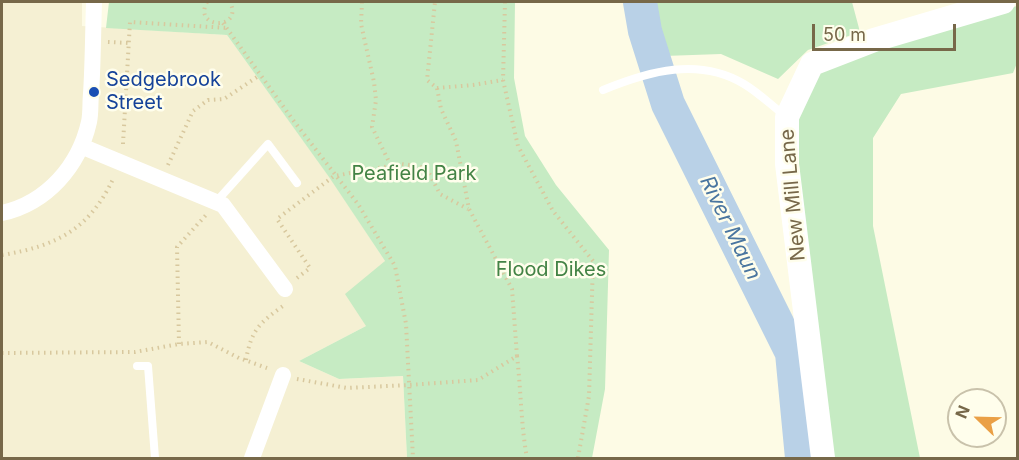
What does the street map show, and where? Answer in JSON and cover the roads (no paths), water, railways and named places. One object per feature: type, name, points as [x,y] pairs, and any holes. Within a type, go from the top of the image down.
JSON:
[{"type":"street","points":[[2,213],[30,204],[50,189],[69,170],[81,146],[89,121],[94,2]]},
{"type":"street","name":"New Mill Lane","points":[[823,459],[786,164],[787,117],[812,64],[874,40],[1003,2]]},
{"type":"street","points":[[81,146],[223,205],[291,292]]},
{"type":"street","points":[[252,459],[283,375]]},
{"type":"lane","points":[[603,90],[648,74],[683,68],[711,70],[728,75],[746,85],[787,117]]},
{"type":"lane","points":[[216,202],[268,144],[297,183]]},
{"type":"lane","points":[[137,366],[148,366],[155,459]]},
{"type":"waterway","name":"River Maun","points":[[640,2],[645,31],[668,104],[792,353],[802,458]]},
{"type":"place","name":"Sedgebrook Street","points":[[94,92]]},
{"type":"park label","name":"Peafield Park","points":[[414,174]]},
{"type":"park label","name":"Flood Dikes","points":[[551,270]]}]
